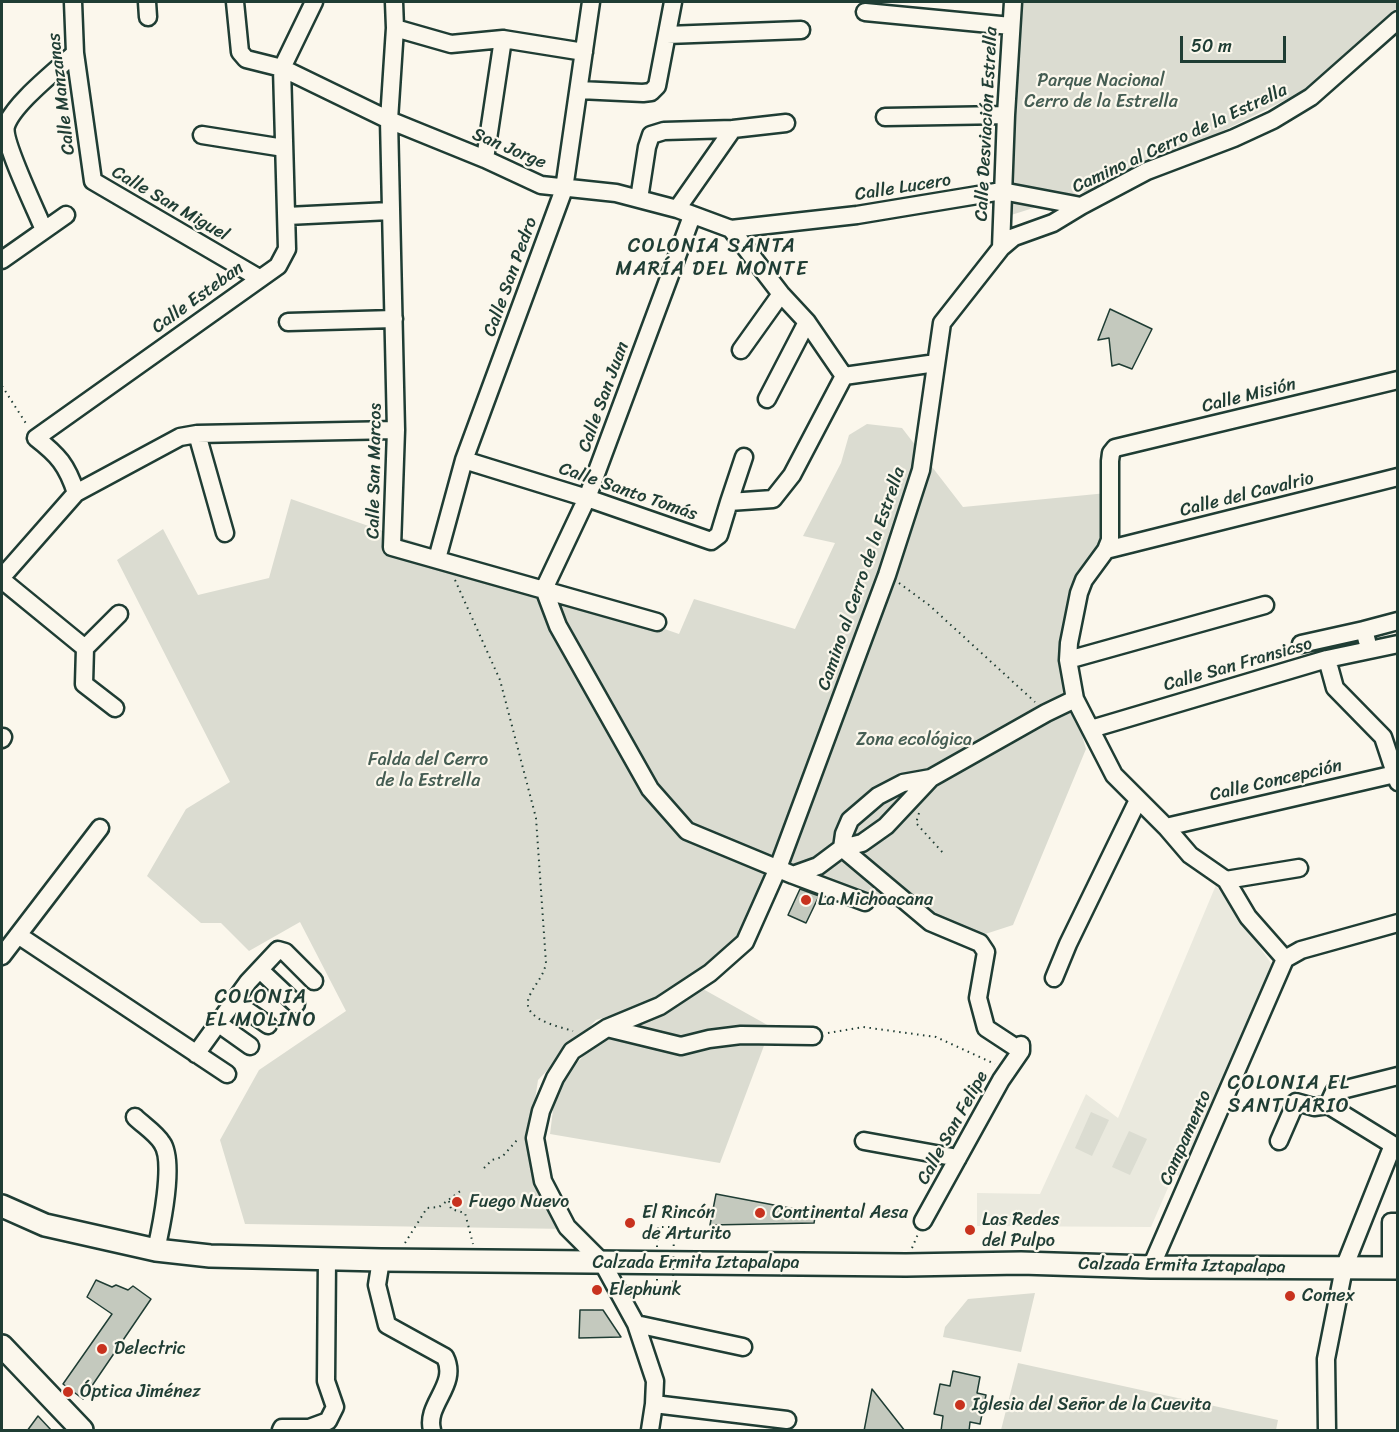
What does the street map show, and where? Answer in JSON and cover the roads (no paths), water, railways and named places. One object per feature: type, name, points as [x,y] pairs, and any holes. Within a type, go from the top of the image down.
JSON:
[{"type":"main road","name":"Calzada Ermita Iztapalapa","points":[[2,1206],[45,1225],[156,1250],[210,1256],[477,1261],[906,1265],[1021,1263],[1394,1268]]},
{"type":"main road","points":[[2,1346],[82,1431]]},
{"type":"street","name":"Calle Manzanas","points":[[73,2],[75,52],[93,181]]},
{"type":"street","name":"San Jorge","points":[[235,2],[240,52],[246,59],[282,68],[389,120],[485,159],[541,185],[639,199],[731,229]]},
{"type":"street","points":[[282,68],[314,2]]},
{"type":"street","name":"Calle San Marcos","points":[[394,2],[389,120],[396,430],[392,547],[657,622]]},
{"type":"street","name":"Calle San Pedro","points":[[441,560],[464,460],[564,189],[591,2]]},
{"type":"street","points":[[579,90],[643,93],[651,92],[657,87],[673,2]]},
{"type":"street","name":"Calle Desviación Estrella","points":[[1001,248],[1012,2]]},
{"type":"street","points":[[865,12],[1011,26]]},
{"type":"street","name":"Camino al Cerro de la Estrella","points":[[650,1431],[655,1381],[636,1324],[602,1262],[567,1227],[543,1181],[535,1138],[540,1111],[555,1078],[573,1051],[600,1033],[660,1006],[710,973],[745,942],[785,872],[921,470],[942,322],[1001,248],[1014,237],[1053,224],[1081,206],[1147,171],[1234,138],[1273,120],[1311,97],[1398,20]]},
{"type":"street","points":[[394,28],[452,44],[503,39],[584,52]]},
{"type":"street","points":[[667,35],[801,30]]},
{"type":"street","points":[[485,159],[503,39]]},
{"type":"street","points":[[44,230],[10,148],[5,129],[12,112],[75,52]]},
{"type":"street","name":"Calle Esteban","points":[[76,492],[69,472],[58,455],[36,438],[278,266],[283,258],[287,249],[287,216],[282,68]]},
{"type":"street","points":[[885,117],[1006,115]]},
{"type":"street","points":[[639,199],[646,147],[651,135],[664,131],[733,129],[786,123]]},
{"type":"street","name":"Calle San Juan","points":[[544,589],[588,498],[684,212],[733,129]]},
{"type":"street","points":[[202,135],[284,148]]},
{"type":"street","name":"Calle San Miguel","points":[[93,181],[259,278]]},
{"type":"street","name":"Calle Lucero","points":[[731,229],[856,215],[1002,191],[1081,206]]},
{"type":"street","points":[[287,216],[390,211]]},
{"type":"street","points":[[2,260],[66,215]]},
{"type":"street","points":[[731,229],[781,294],[807,322],[844,376]]},
{"type":"street","points":[[741,350],[781,294]]},
{"type":"street","points":[[288,322],[394,319]]},
{"type":"street","points":[[767,399],[807,322]]},
{"type":"street","points":[[844,376],[936,363]]},
{"type":"street","points":[[744,457],[729,502],[773,499],[792,475],[844,376]]},
{"type":"street","name":"Calle Misión","points":[[1106,550],[1110,540],[1111,453],[1115,448],[1398,380]]},
{"type":"street","points":[[85,648],[2,578],[76,492],[180,437],[197,434],[396,430]]},
{"type":"street","points":[[197,434],[225,533]]},
{"type":"street","name":"Calle Santo Tomás","points":[[464,460],[588,498],[711,541],[719,535],[729,502]]},
{"type":"street","name":"Calle del Cavalrio","points":[[1106,550],[1398,477]]},
{"type":"street","points":[[1106,550],[1084,580],[1079,593],[1068,660],[1075,699],[1114,775],[1166,827],[1190,855],[1226,880],[1248,917],[1285,959],[1301,950],[1398,923]]},
{"type":"street","points":[[544,589],[558,626],[650,789],[687,831],[865,902]]},
{"type":"street","points":[[1068,660],[1264,605]]},
{"type":"street","points":[[115,708],[84,684],[85,648],[120,614]]},
{"type":"street","points":[[1301,644],[1398,621]]},
{"type":"street","points":[[1364,630],[1370,650]]},
{"type":"street","name":"Calle San Fransicso","points":[[1091,729],[1327,659],[1398,644]]},
{"type":"street","points":[[1327,659],[1335,688],[1383,737],[1396,778]]},
{"type":"street","points":[[785,872],[818,866],[842,848],[862,843],[886,826],[931,778],[1075,699]]},
{"type":"street","points":[[842,848],[844,834],[850,820],[878,796],[903,783],[931,778]]},
{"type":"street","name":"Calle Concepción","points":[[1166,827],[1396,778]]},
{"type":"street","points":[[1054,978],[1068,944],[1138,800]]},
{"type":"street","points":[[2,956],[100,828]]},
{"type":"street","name":"Calle San Felipe","points":[[842,848],[930,922],[980,943],[986,952],[978,998],[986,1028],[1021,1048],[923,1221]]},
{"type":"street","points":[[1226,880],[1299,867]]},
{"type":"street","points":[[18,935],[227,1074]]},
{"type":"street","points":[[196,1054],[248,982],[278,950],[285,952],[314,981]]},
{"type":"street","name":"Campamento","points":[[1151,1266],[1285,959]]},
{"type":"street","points":[[260,970],[296,1004]]},
{"type":"street","points":[[235,1002],[268,1025]]},
{"type":"street","points":[[219,1024],[250,1046]]},
{"type":"street","points":[[600,1033],[681,1046],[708,1039],[741,1035],[813,1035]]},
{"type":"street","points":[[1328,1105],[1334,1092],[1398,1076]]},
{"type":"street","points":[[1279,1140],[1296,1102],[1314,1107],[1328,1105],[1393,1145],[1344,1268],[1326,1359],[1327,1431]]},
{"type":"street","points":[[135,1117],[164,1144],[167,1164],[165,1209],[156,1250]]},
{"type":"street","points":[[864,1141],[958,1158]]},
{"type":"street","points":[[1366,1213],[1394,1222],[1394,1268]]},
{"type":"street","points":[[281,1431],[282,1428],[309,1428],[328,1421],[335,1407],[326,1380],[327,1259]]},
{"type":"street","points":[[388,1260],[377,1286],[387,1325],[445,1357],[449,1365],[450,1374],[430,1424],[432,1431]]},
{"type":"street","points":[[636,1324],[743,1347]]},
{"type":"street","points":[[654,1404],[787,1420]]},
{"type":"place","name":"La Michoacana","points":[[806,900]]},
{"type":"place","name":"Fuego Nuevo","points":[[457,1202]]},
{"type":"place","name":"Continental Aesa","points":[[760,1213]]},
{"type":"place","name":"El Rincón de Arturito","points":[[630,1223]]},
{"type":"place","name":"Las Redes del Pulpo","points":[[970,1230]]},
{"type":"place","name":"Elephunk","points":[[597,1290]]},
{"type":"place","name":"Comex","points":[[1290,1296]]},
{"type":"place","name":"Delectric","points":[[102,1349]]},
{"type":"place","name":"Óptica Jiménez","points":[[68,1392]]},
{"type":"place","name":"Iglesia del Señor de la Cuevita","points":[[960,1405]]},
{"type":"district","name":"COLONIA SANTA MARÍA DEL MONTE","points":[[712,258]]},
{"type":"district","name":"COLONIA EL MOLINO","points":[[261,1010]]},
{"type":"district","name":"COLONIA EL SANTUARIO","points":[[1289,1096]]},
{"type":"park label","name":"Parque Nacional Cerro de la Estrella","points":[[1101,91]]},
{"type":"park label","name":"Zona ecológica","points":[[914,740]]},
{"type":"park label","name":"Falda del Cerro de la Estrella","points":[[428,770]]}]
